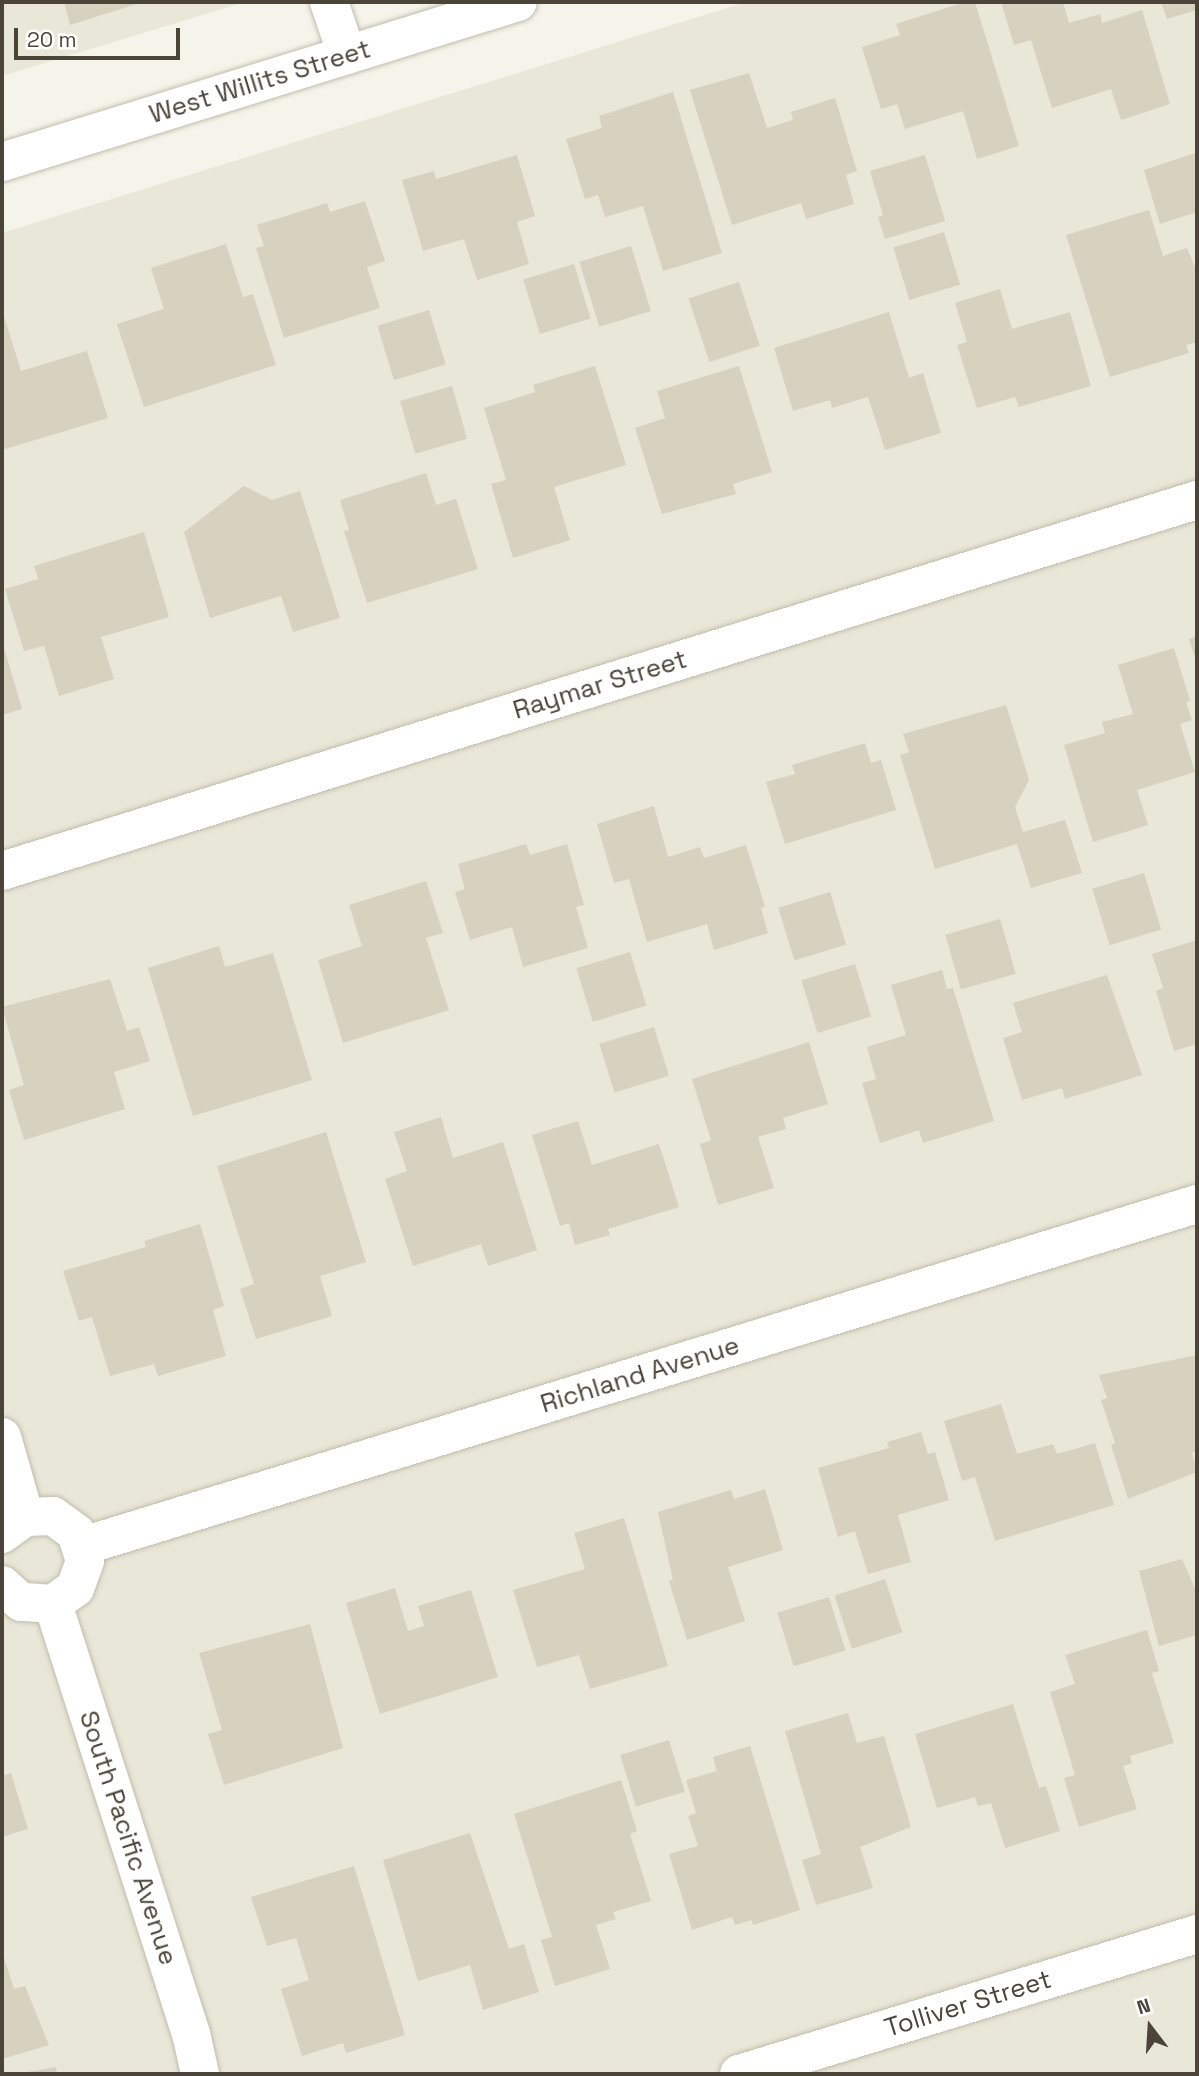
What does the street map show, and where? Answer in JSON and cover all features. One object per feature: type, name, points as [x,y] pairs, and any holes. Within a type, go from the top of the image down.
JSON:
[{"type":"street","points":[[330,2],[346,55]]},
{"type":"street","name":"West Willits Street","points":[[2,162],[518,2]]},
{"type":"street","name":"Raymar Street","points":[[2,871],[1197,500]]},
{"type":"street","name":"Richland Avenue","points":[[83,1546],[1197,1204]]},
{"type":"street","points":[[2,1437],[14,1526],[37,1514],[66,1523],[83,1546],[82,1575],[69,1593],[53,1604],[20,1602],[2,1584]]},
{"type":"street","name":"South Pacific Avenue","points":[[53,1604],[191,2034],[200,2074]]},
{"type":"street","name":"Tolliver Street","points":[[738,2074],[1197,1934]]},
{"type":"shaded area","points":[[2,2],[245,2],[2,76]]},
{"type":"shaded area","points":[[746,2],[1197,2],[1197,2074],[2,2074],[2,233]]},
{"type":"building","points":[[64,2],[143,2],[70,25]]},
{"type":"building","points":[[965,2],[975,2],[1019,146],[977,159],[963,111],[905,129],[897,104],[881,109],[862,47],[900,35],[896,24]]},
{"type":"building","points":[[1001,2],[1063,2],[1069,23],[1100,14],[1102,23],[1142,10],[1170,104],[1121,120],[1111,89],[1052,108],[1031,40],[1014,45]]},
{"type":"building","points":[[1161,2],[1197,2],[1197,10],[1167,19]]},
{"type":"building","points":[[749,73],[767,128],[793,120],[791,112],[835,98],[857,171],[846,175],[854,204],[806,219],[801,203],[732,225],[690,90]]},
{"type":"building","points":[[673,92],[722,253],[663,271],[643,206],[605,217],[598,195],[585,199],[566,139],[602,128],[599,116]]},
{"type":"building","points":[[1195,153],[1197,212],[1160,224],[1144,170]]},
{"type":"building","points":[[517,155],[535,216],[517,222],[529,264],[477,280],[464,239],[423,251],[402,180],[434,171],[436,179]]},
{"type":"building","points":[[925,155],[945,221],[885,239],[878,217],[883,215],[870,171]]},
{"type":"building","points":[[365,201],[385,261],[367,267],[380,308],[284,338],[256,248],[264,246],[257,225],[327,203],[330,212]]},
{"type":"building","points":[[1149,210],[1163,256],[1187,248],[1197,272],[1197,342],[1186,345],[1189,353],[1110,377],[1066,235]]},
{"type":"building","points":[[944,232],[960,285],[909,300],[893,247]]},
{"type":"building","points":[[226,244],[243,297],[253,294],[276,365],[144,407],[117,324],[164,309],[151,268]]},
{"type":"building","points":[[631,246],[651,311],[599,327],[579,262]]},
{"type":"building","points":[[574,264],[591,319],[540,334],[523,279]]},
{"type":"building","points":[[739,282],[760,346],[709,362],[689,298]]},
{"type":"building","points":[[1000,289],[1012,329],[1070,312],[1091,386],[1019,407],[1015,397],[977,408],[957,345],[967,342],[955,303]]},
{"type":"building","points":[[2,310],[21,371],[87,351],[108,418],[2,450]]},
{"type":"building","points":[[429,310],[446,365],[394,380],[377,326]]},
{"type":"building","points":[[889,312],[909,378],[923,373],[941,433],[885,450],[868,397],[832,408],[830,400],[793,411],[774,348]]},
{"type":"building","points":[[595,366],[626,465],[554,487],[570,540],[513,558],[491,484],[506,480],[484,408],[535,392],[533,385]]},
{"type":"building","points":[[739,366],[772,472],[733,484],[736,494],[662,514],[635,428],[665,418],[657,391]]},
{"type":"building","points":[[452,386],[467,439],[415,454],[400,401]]},
{"type":"building","points":[[426,473],[436,505],[456,499],[478,569],[367,603],[344,531],[349,530],[340,500]]},
{"type":"building","points":[[244,486],[272,500],[300,491],[340,618],[293,632],[281,596],[210,618],[184,532]]},
{"type":"building","points":[[144,532],[169,617],[101,637],[114,679],[59,696],[44,646],[24,651],[5,589],[38,579],[34,566]]},
{"type":"building","points":[[1197,636],[1197,664],[1189,639]]},
{"type":"building","points":[[2,641],[22,709],[2,715]]},
{"type":"building","points":[[1174,648],[1190,701],[1186,702],[1192,720],[1180,724],[1195,772],[1137,790],[1148,825],[1093,842],[1064,745],[1105,733],[1102,722],[1133,714],[1118,665]]},
{"type":"building","points":[[1006,705],[1029,780],[1015,807],[1023,832],[1065,820],[1082,873],[1031,888],[1017,844],[935,869],[900,755],[909,752],[903,734]]},
{"type":"building","points":[[865,743],[871,763],[881,760],[896,810],[785,844],[766,782],[795,774],[792,765]]},
{"type":"building","points":[[654,806],[668,857],[700,847],[704,858],[746,845],[765,907],[761,908],[768,933],[714,950],[707,924],[647,942],[629,879],[614,883],[597,824]]},
{"type":"building","points":[[526,844],[530,855],[567,844],[584,905],[576,907],[588,948],[523,967],[512,927],[470,940],[455,892],[465,889],[458,864]]},
{"type":"building","points":[[1144,873],[1161,929],[1110,945],[1092,889]]},
{"type":"building","points":[[426,881],[443,933],[426,938],[449,1010],[343,1043],[318,960],[362,946],[349,905]]},
{"type":"building","points":[[830,892],[846,945],[794,960],[778,908]]},
{"type":"building","points":[[1000,919],[1016,974],[961,990],[945,935]]},
{"type":"building","points":[[1197,940],[1197,1044],[1174,1051],[1156,991],[1163,988],[1152,954]]},
{"type":"building","points":[[219,946],[225,967],[273,953],[312,1080],[193,1116],[148,968]]},
{"type":"building","points":[[630,952],[646,1006],[593,1022],[576,968]]},
{"type":"building","points":[[855,964],[871,1017],[818,1033],[801,980]]},
{"type":"building","points":[[942,970],[947,989],[953,988],[994,1121],[923,1143],[919,1130],[880,1143],[862,1083],[876,1079],[867,1047],[906,1035],[891,985]]},
{"type":"building","points":[[1107,975],[1142,1075],[1065,1099],[1062,1088],[1022,1100],[1003,1038],[1022,1032],[1013,1003]]},
{"type":"building","points":[[110,979],[127,1031],[139,1027],[150,1061],[114,1072],[125,1109],[24,1140],[9,1090],[24,1085],[2,1007]]},
{"type":"building","points":[[654,1027],[669,1076],[614,1092],[599,1044]]},
{"type":"building","points":[[809,1042],[828,1104],[783,1118],[786,1129],[758,1137],[774,1188],[718,1205],[700,1144],[711,1140],[692,1079]]},
{"type":"building","points":[[441,1117],[453,1158],[503,1142],[537,1250],[488,1266],[481,1244],[413,1266],[385,1179],[407,1171],[394,1132]]},
{"type":"building","points":[[578,1121],[592,1165],[659,1144],[679,1207],[608,1229],[610,1235],[575,1245],[569,1223],[560,1226],[532,1135]]},
{"type":"building","points":[[326,1132],[366,1262],[320,1276],[332,1316],[256,1339],[240,1289],[254,1284],[217,1166]]},
{"type":"building","points":[[200,1224],[224,1306],[213,1310],[226,1356],[158,1376],[154,1364],[110,1376],[92,1317],[79,1321],[63,1271],[146,1247],[144,1241]]},
{"type":"building","points":[[1197,1355],[1197,1451],[1192,1453],[1197,1472],[1128,1499],[1111,1445],[1115,1443],[1101,1400],[1107,1398],[1099,1375]]},
{"type":"building","points":[[1001,1404],[1017,1454],[1053,1444],[1057,1454],[1095,1443],[1114,1505],[995,1541],[975,1477],[962,1481],[944,1421]]},
{"type":"building","points":[[921,1432],[928,1454],[935,1452],[949,1500],[898,1515],[911,1562],[868,1574],[855,1531],[838,1537],[818,1468],[889,1448],[887,1442]]},
{"type":"building","points":[[765,1489],[783,1550],[728,1567],[745,1621],[687,1640],[669,1581],[673,1580],[658,1512],[731,1490],[734,1499]]},
{"type":"building","points":[[624,1518],[668,1666],[590,1689],[579,1655],[537,1667],[513,1590],[585,1569],[574,1533]]},
{"type":"building","points":[[1182,1559],[1197,1593],[1197,1635],[1159,1646],[1139,1571]]},
{"type":"building","points":[[885,1579],[902,1632],[852,1649],[835,1595]]},
{"type":"building","points":[[395,1588],[408,1631],[424,1626],[418,1606],[471,1590],[498,1677],[380,1714],[346,1603]]},
{"type":"building","points":[[829,1597],[845,1651],[794,1666],[777,1613]]},
{"type":"building","points":[[310,1624],[343,1748],[224,1785],[208,1734],[222,1730],[199,1653]]},
{"type":"building","points":[[1147,1630],[1159,1671],[1152,1673],[1174,1743],[1130,1756],[1132,1763],[1123,1766],[1137,1809],[1079,1827],[1064,1778],[1075,1775],[1050,1692],[1075,1684],[1065,1655]]},
{"type":"building","points":[[1013,1704],[1039,1788],[1046,1786],[1060,1831],[1005,1848],[991,1803],[978,1806],[975,1797],[937,1808],[915,1734]]},
{"type":"building","points":[[848,1713],[857,1743],[884,1736],[911,1827],[860,1847],[873,1888],[816,1905],[802,1860],[821,1854],[785,1731]]},
{"type":"building","points":[[669,1740],[685,1792],[636,1807],[620,1755]]},
{"type":"building","points":[[750,1746],[800,1910],[753,1925],[752,1920],[735,1925],[732,1917],[692,1930],[669,1854],[698,1846],[688,1816],[696,1813],[686,1780],[717,1771],[713,1757]]},
{"type":"building","points":[[11,1773],[28,1829],[2,1837],[2,1776]]},
{"type":"building","points":[[621,1780],[637,1831],[630,1834],[651,1901],[613,1912],[616,1919],[596,1925],[610,1969],[555,1986],[541,1940],[552,1937],[514,1814]]},
{"type":"building","points":[[470,1833],[509,1949],[524,1944],[539,1992],[483,2010],[470,1965],[418,1981],[383,1860]]},
{"type":"building","points":[[354,1866],[405,2035],[346,2053],[343,2043],[302,2056],[281,1989],[309,1980],[296,1938],[267,1946],[251,1897]]},
{"type":"building","points":[[2,1952],[14,1989],[25,1986],[49,2045],[2,2059]]},
{"type":"building","points":[[56,2067],[57,2074],[22,2074],[22,2073]]}]
